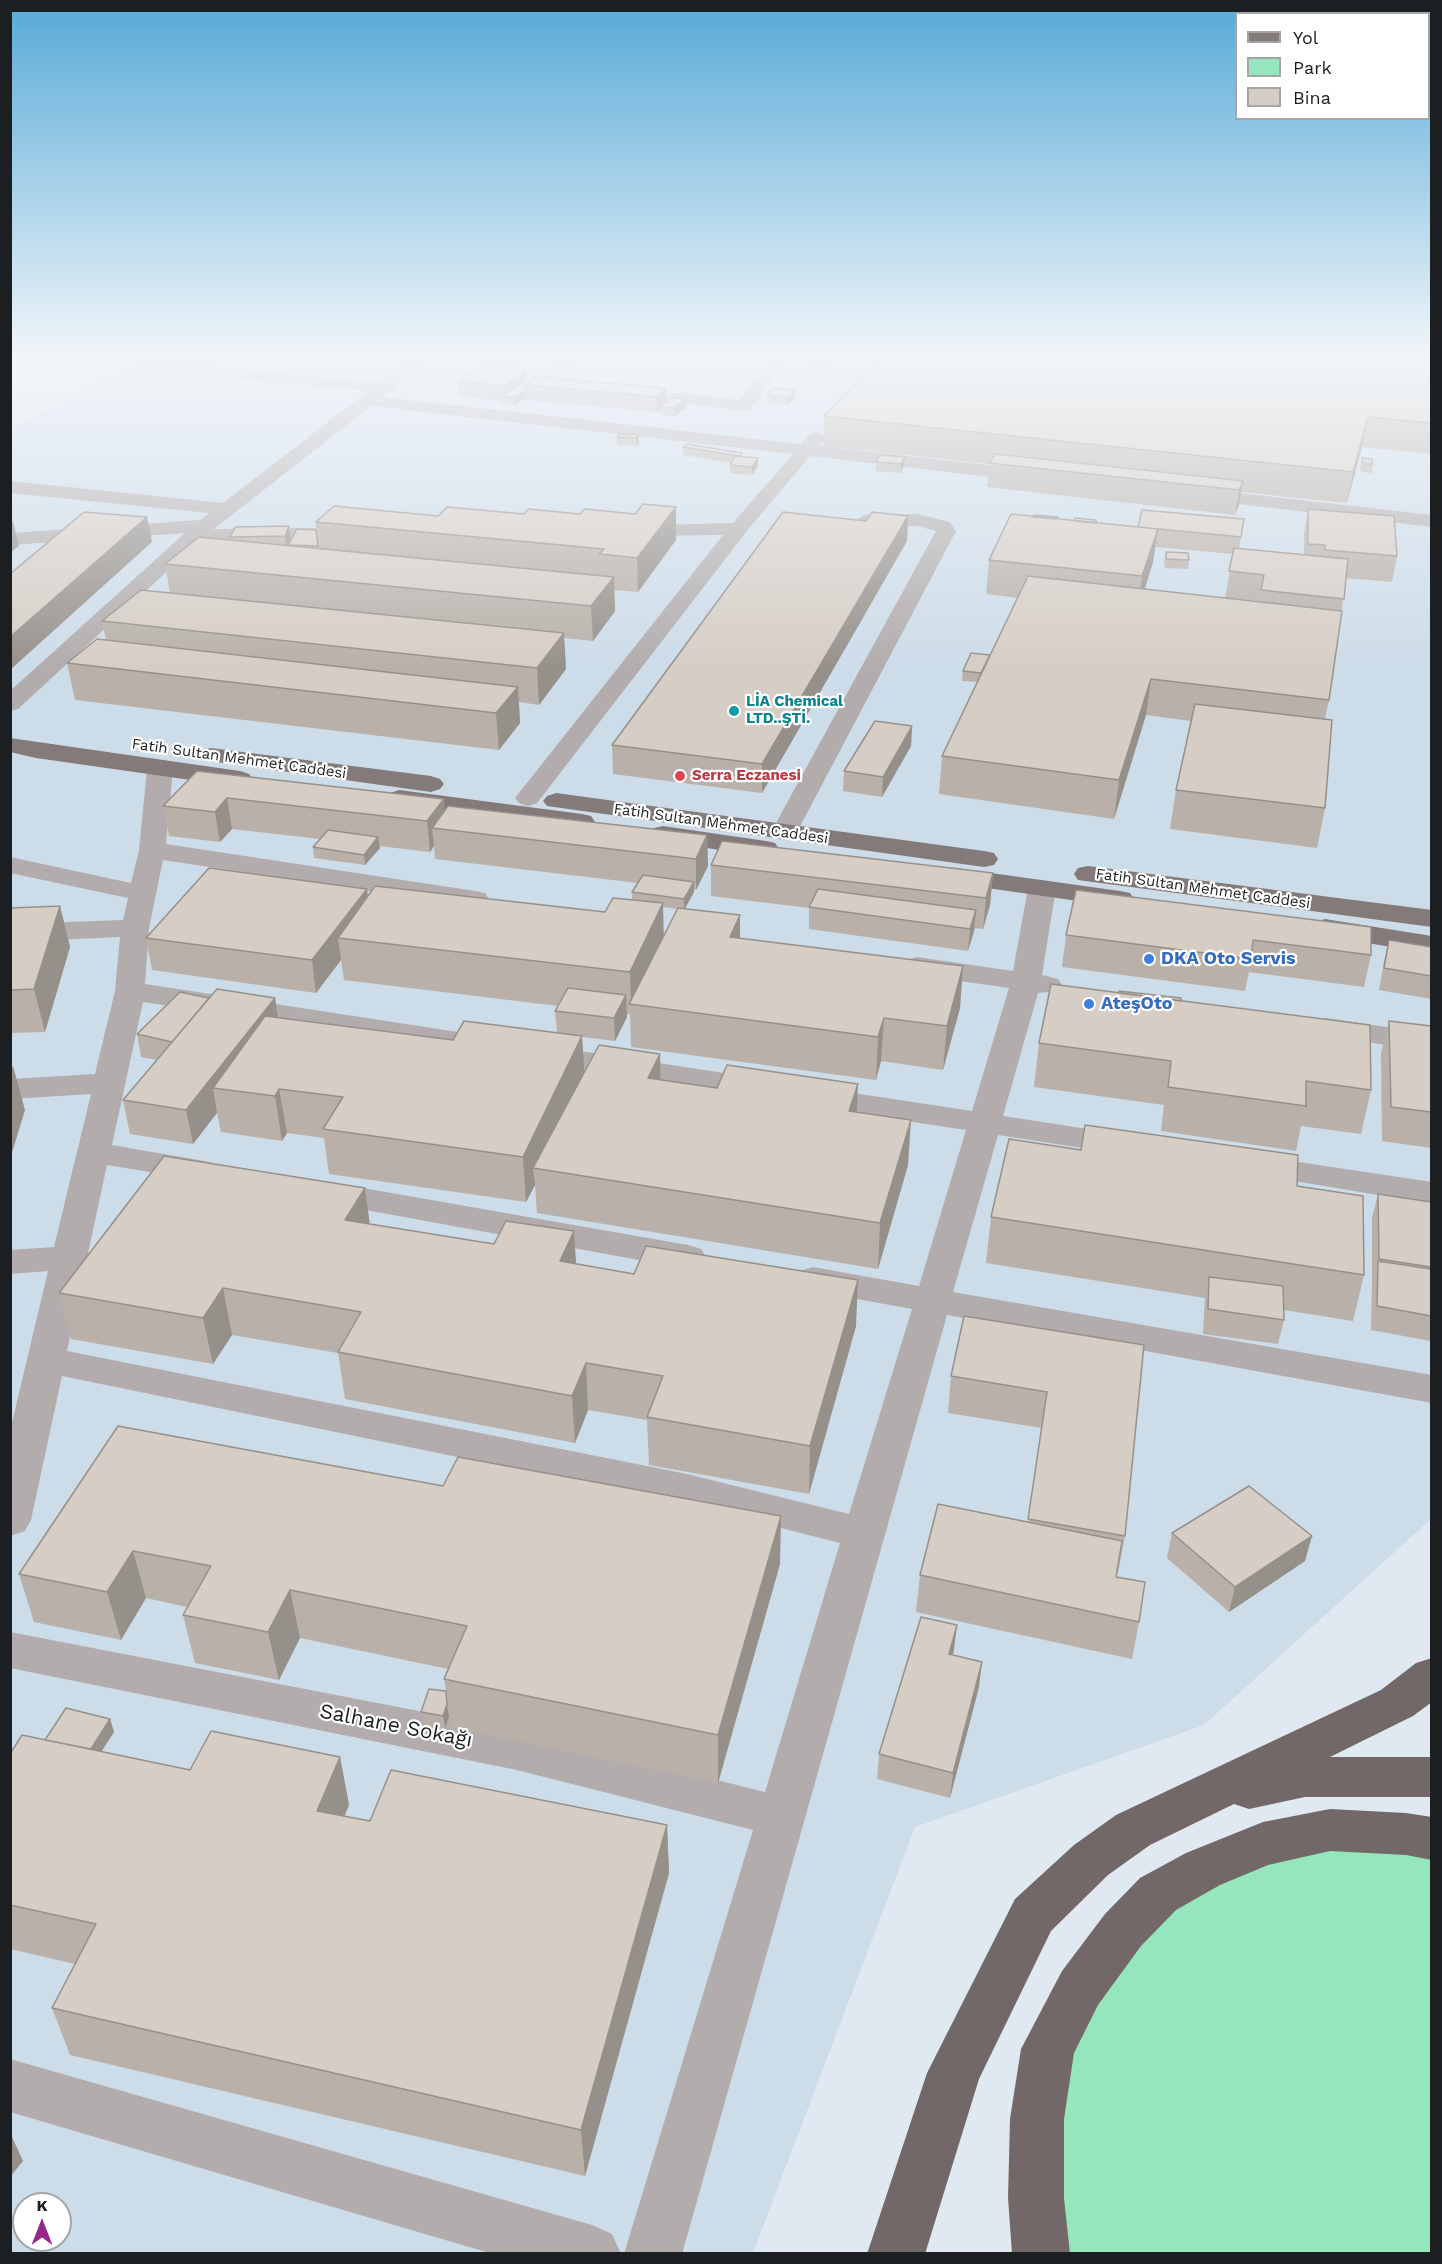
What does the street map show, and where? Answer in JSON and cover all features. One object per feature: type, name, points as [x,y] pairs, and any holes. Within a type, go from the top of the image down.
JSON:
[{"type":"highway","points":[[896,2253],[954,2073],[1033,1915],[1091,1860],[1133,1830],[1397,1703],[1431,1676]]},
{"type":"highway","points":[[1191,1801],[1305,1777],[1431,1777]]},
{"type":"highway","points":[[1041,2253],[1036,2198],[1037,2119],[1048,2049],[1080,1988],[1123,1930],[1158,1894],[1203,1869],[1263,1844],[1330,1830],[1406,1834],[1431,1839]]},
{"type":"main road","name":"Fatih Sultan Mehmet Caddesi","points":[[10,734],[38,733],[170,759]]},
{"type":"main road","name":"Fatih Sultan Mehmet Caddesi","points":[[10,745],[170,759],[523,805],[1044,878],[1431,919]]},
{"type":"main road","name":"Fatih Sultan Mehmet Caddesi","points":[[523,805],[784,832],[1431,945]]},
{"type":"street","points":[[10,704],[200,531],[292,459]]},
{"type":"street","points":[[523,805],[742,526],[799,459]]},
{"type":"street","points":[[883,459],[1054,478]]},
{"type":"street","points":[[10,487],[227,509]]},
{"type":"street","points":[[1172,491],[1431,521]]},
{"type":"street","points":[[784,832],[946,531],[943,526],[917,520],[848,522]]},
{"type":"street","points":[[610,530],[742,526],[766,523]]},
{"type":"street","points":[[10,538],[200,531],[361,533]]},
{"type":"street","points":[[10,1520],[130,991],[135,928],[141,893],[170,759]]},
{"type":"street","points":[[152,850],[506,904]]},
{"type":"street","points":[[10,865],[141,893]]},
{"type":"street","points":[[653,2253],[779,1816],[1026,982],[1044,878]]},
{"type":"street","points":[[10,933],[135,928]]},
{"type":"street","points":[[896,962],[1073,989]]},
{"type":"street","points":[[130,991],[1161,1150]]},
{"type":"street","points":[[1304,1024],[1431,1043]]},
{"type":"street","points":[[10,1089],[109,1083]]},
{"type":"street","points":[[93,1152],[235,1177]]},
{"type":"street","points":[[1220,1160],[1431,1192]]},
{"type":"street","points":[[294,1187],[720,1263]]},
{"type":"street","points":[[10,1262],[70,1258]]},
{"type":"street","points":[[779,1273],[1431,1389]]},
{"type":"street","points":[[46,1360],[687,1489],[863,1533]]},
{"type":"street","name":"Salhane Sokağı","points":[[10,1650],[517,1750],[779,1816]]},
{"type":"street","points":[[10,2085],[592,2253]]},
{"type":"shaded area","points":[[10,459],[1431,459],[1431,1519],[1204,1725],[915,1827],[753,2253],[11,2253]]},
{"type":"green space","points":[[1312,1841],[1431,1847],[1431,2253],[1057,2254],[1053,2155],[1067,2056],[1131,1937],[1212,1876]]},
{"type":"building","points":[[734,459],[758,459],[752,467],[730,465]]},
{"type":"building","points":[[878,459],[904,459],[901,464],[876,462]]},
{"type":"building","points":[[992,459],[1039,459],[1243,481],[1239,490],[989,463]]},
{"type":"building","points":[[1227,459],[1357,459],[1353,472]]},
{"type":"building","points":[[1362,459],[1372,459],[1373,464],[1363,464]]},
{"type":"building","points":[[643,504],[676,507],[637,558],[599,554],[604,549],[316,522],[334,506],[438,516],[447,507],[524,514],[528,509],[580,514],[585,509],[635,514]]},
{"type":"building","points":[[1308,509],[1394,516],[1397,556],[1325,550],[1325,545],[1308,544]]},
{"type":"building","points":[[1142,510],[1244,519],[1241,537],[1138,527]]},
{"type":"building","points":[[84,512],[147,517],[10,637],[10,574]]},
{"type":"building","name":"LİA Chemical LTD..ŞTİ.","points":[[783,512],[866,521],[872,512],[908,516],[762,764],[612,745]]},
{"type":"building","points":[[1011,514],[1158,529],[1142,576],[989,560]]},
{"type":"building","points":[[1034,515],[1058,517],[1057,519],[1033,517]]},
{"type":"building","points":[[1075,518],[1096,520],[1096,523],[1075,521]]},
{"type":"building","points":[[289,526],[285,536],[230,537],[235,527]]},
{"type":"building","points":[[297,529],[316,530],[318,546],[288,545]]},
{"type":"building","points":[[199,537],[614,577],[591,606],[165,564]]},
{"type":"building","points":[[1234,548],[1348,559],[1344,599],[1261,590],[1264,575],[1229,571]]},
{"type":"building","points":[[1166,552],[1188,553],[1189,560],[1166,559]]},
{"type":"building","points":[[1028,576],[1342,611],[1329,700],[1151,679],[1119,780],[942,756]]},
{"type":"building","points":[[141,590],[564,633],[537,668],[102,621]]},
{"type":"building","points":[[97,639],[518,687],[496,713],[67,663]]},
{"type":"building","points":[[971,653],[990,655],[981,673],[963,671]]},
{"type":"building","points":[[1195,704],[1332,720],[1325,808],[1176,790]]},
{"type":"building","points":[[875,721],[912,726],[883,777],[844,771]]},
{"type":"building","points":[[197,771],[444,799],[427,821],[227,798],[215,812],[163,806]]},
{"type":"building","points":[[448,806],[707,835],[696,859],[432,828]]},
{"type":"building","points":[[328,830],[378,837],[364,855],[313,847]]},
{"type":"building","points":[[722,841],[993,873],[986,898],[711,865]]},
{"type":"building","points":[[209,868],[367,889],[312,960],[146,938]]},
{"type":"building","points":[[643,875],[694,882],[684,899],[632,892]]},
{"type":"building","points":[[375,886],[605,912],[613,898],[663,903],[630,972],[338,938]]},
{"type":"building","points":[[818,889],[976,910],[970,929],[809,907]]},
{"type":"building","points":[[1076,890],[1371,927],[1371,955],[1253,940],[1251,959],[1066,935]]},
{"type":"building","points":[[60,906],[34,989],[10,990],[10,908]]},
{"type":"building","points":[[678,908],[740,915],[730,937],[963,966],[947,1026],[884,1018],[878,1037],[629,1004]]},
{"type":"building","points":[[1389,940],[1431,947],[1431,976],[1384,968]]},
{"type":"building","points":[[1051,984],[1370,1025],[1371,1090],[1306,1081],[1306,1106],[1168,1087],[1171,1061],[1039,1043]]},
{"type":"building","points":[[568,988],[626,995],[614,1018],[555,1011]]},
{"type":"building","points":[[217,989],[275,998],[186,1110],[123,1100]]},
{"type":"building","points":[[1119,991],[1181,998],[1181,1001],[1119,993]]},
{"type":"building","points":[[180,992],[209,998],[172,1042],[137,1034]]},
{"type":"building","points":[[265,1016],[453,1040],[464,1021],[582,1036],[523,1157],[323,1129],[343,1097],[279,1089],[275,1096],[213,1088]]},
{"type":"building","points":[[1389,1021],[1431,1026],[1431,1112],[1391,1107]]},
{"type":"building","points":[[599,1045],[660,1054],[648,1078],[717,1088],[727,1065],[858,1084],[849,1111],[911,1120],[880,1223],[533,1168]]},
{"type":"building","points":[[1085,1125],[1298,1155],[1297,1186],[1363,1196],[1364,1275],[991,1217],[1009,1139],[1081,1150]]},
{"type":"building","points":[[164,1156],[365,1188],[345,1220],[494,1244],[506,1221],[574,1231],[560,1261],[634,1274],[646,1246],[858,1280],[810,1446],[647,1417],[663,1376],[586,1363],[572,1396],[338,1352],[361,1312],[223,1288],[203,1318],[59,1293]]},
{"type":"building","points":[[1378,1194],[1431,1202],[1431,1267],[1379,1259]]},
{"type":"building","points":[[1378,1261],[1431,1269],[1431,1316],[1377,1306]]},
{"type":"building","points":[[1209,1277],[1283,1286],[1284,1320],[1208,1309]]},
{"type":"building","points":[[964,1316],[1144,1345],[1125,1536],[1028,1519],[1047,1392],[951,1376]]},
{"type":"building","points":[[118,1426],[443,1486],[458,1457],[781,1516],[718,1735],[444,1679],[467,1626],[290,1590],[268,1632],[183,1615],[211,1566],[133,1551],[107,1592],[19,1574]]},
{"type":"building","points":[[1249,1486],[1312,1536],[1235,1587],[1172,1533]]},
{"type":"building","points":[[938,1504],[1122,1541],[1116,1577],[1145,1582],[1139,1622],[920,1575]]},
{"type":"building","points":[[921,1617],[957,1625],[949,1654],[982,1662],[953,1773],[879,1754]]},
{"type":"building","points":[[429,1689],[446,1691],[447,1704],[443,1716],[421,1712]]},
{"type":"building","points":[[66,1708],[110,1719],[91,1749],[45,1740]]},
{"type":"building","points":[[211,1731],[340,1757],[317,1811],[370,1821],[391,1770],[667,1825],[581,2130],[52,2008],[96,1924],[10,1905],[10,1754],[22,1735],[190,1770]]},
{"type":"place","name":"LİA Chemical LTD..ŞTİ.","points":[[734,711]]},
{"type":"place","name":"Serra Eczanesi","points":[[680,776]]},
{"type":"place","name":"DKA Oto Servis","points":[[1149,959]]},
{"type":"place","name":"AteşOto","points":[[1089,1004]]}]
